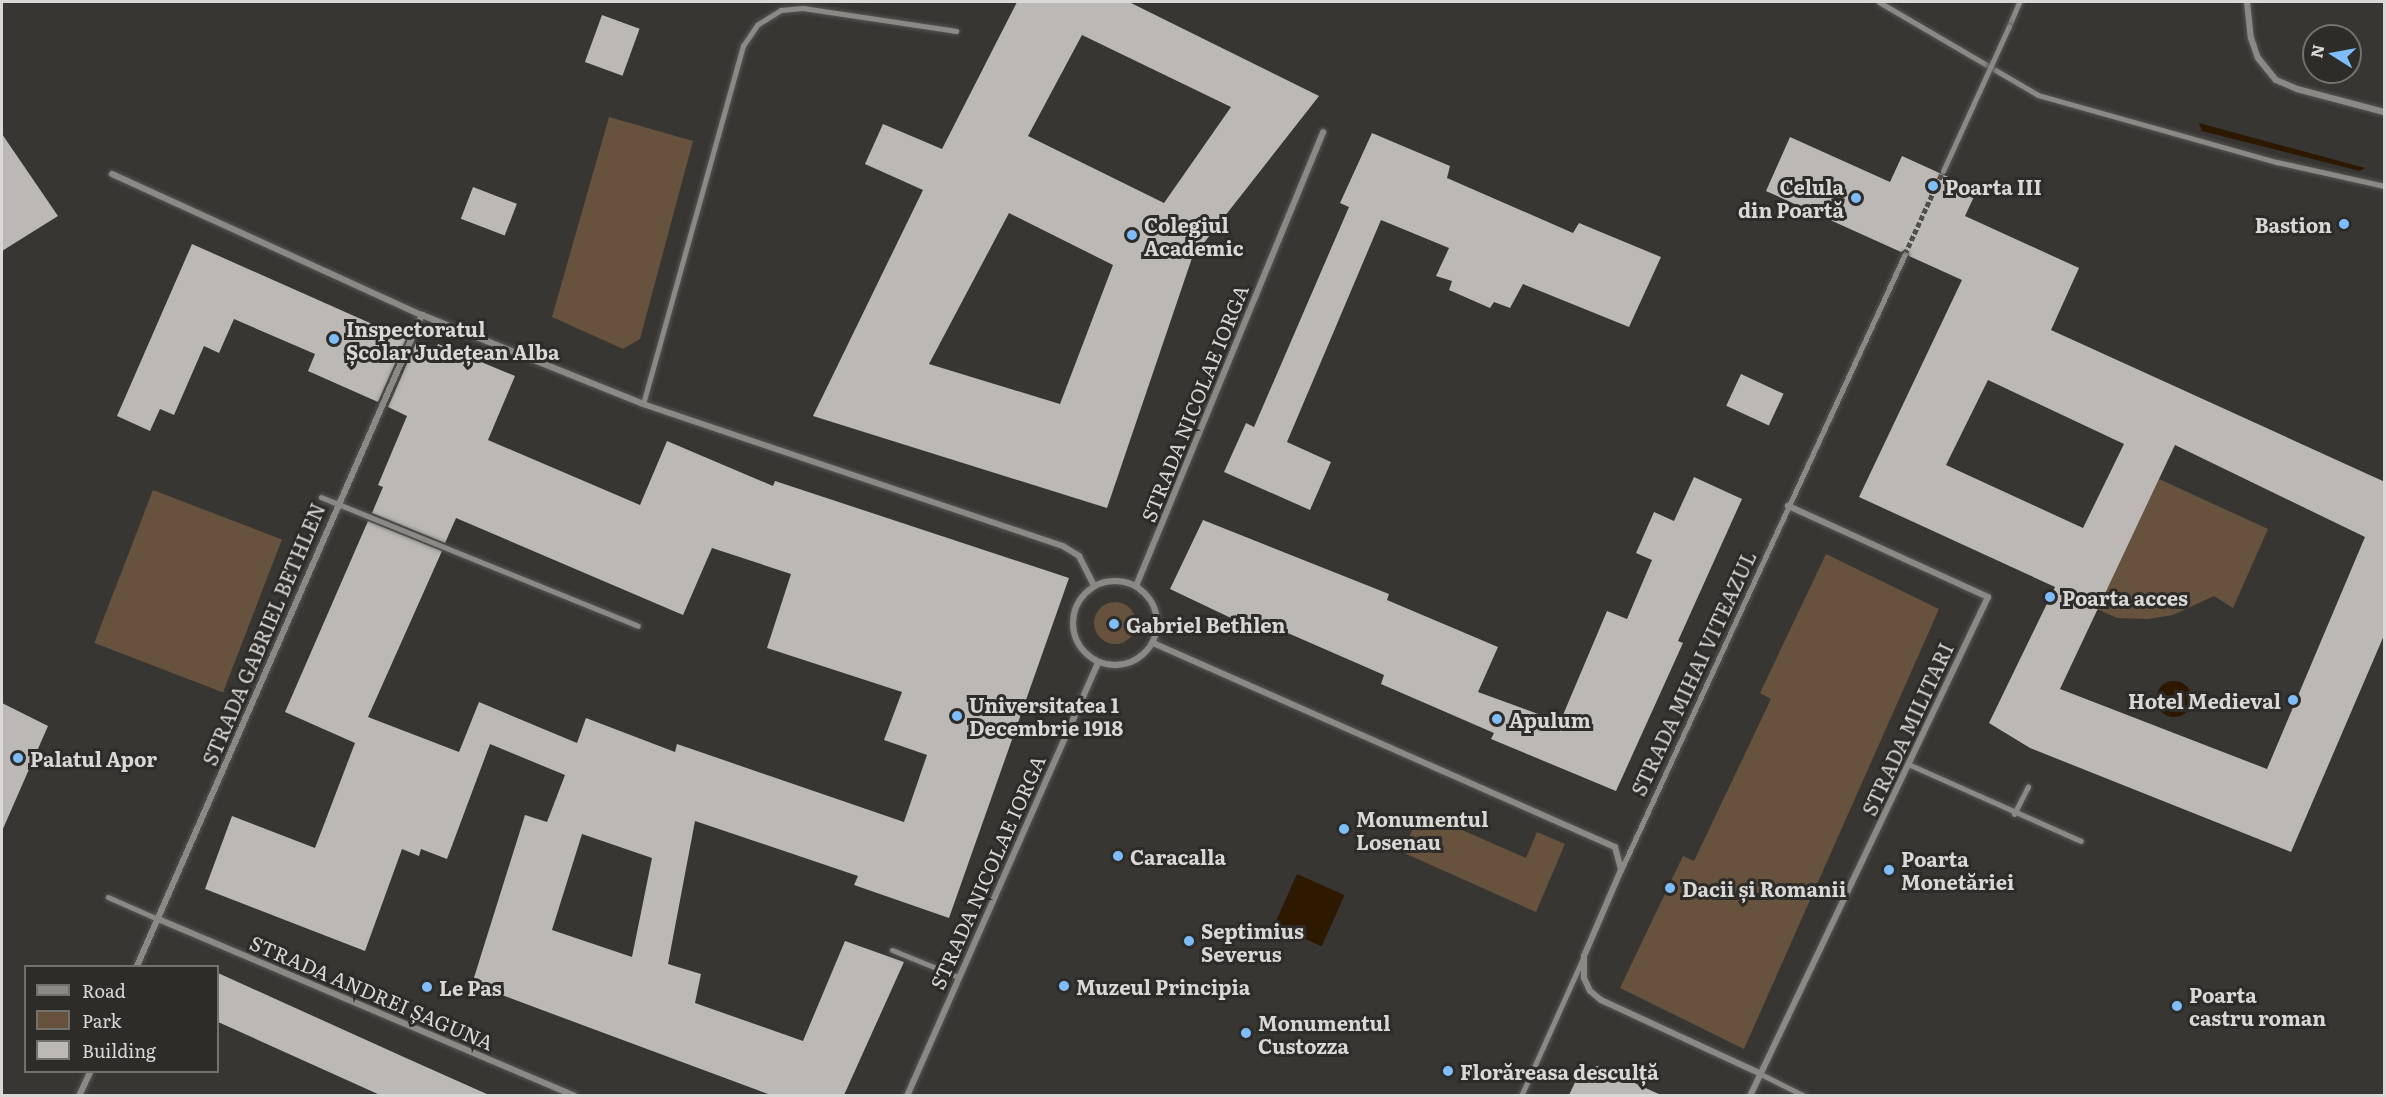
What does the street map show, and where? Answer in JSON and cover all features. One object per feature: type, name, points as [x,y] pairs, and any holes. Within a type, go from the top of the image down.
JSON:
[{"type":"street","points":[[1879,2],[2038,95],[2277,162],[2385,186]]},
{"type":"street","points":[[1942,172],[2019,2]]},
{"type":"street","points":[[2247,2],[2258,58],[2276,80],[2297,89],[2385,112]]},
{"type":"street","name":"STRADA NICOLAE IORGA","points":[[1136,586],[1323,132]]},
{"type":"street","points":[[112,174],[422,315],[643,404],[1063,546],[1079,556],[1094,586]]},
{"type":"street","name":"STRADA MIHAI VITEAZUL","points":[[1521,1095],[1621,870],[1905,254]]},
{"type":"street","name":"STRADA GABRIEL BETHLEN","points":[[137,965],[422,315]]},
{"type":"street","name":"STRADA MILITARI","points":[[1750,1095],[1988,597],[1788,506]]},
{"type":"street","points":[[1122,581],[1136,586],[1147,594],[1156,611],[1157,631],[1153,644],[1135,661],[1110,666],[1098,662],[1078,645],[1074,632],[1076,606],[1094,586],[1122,581]]},
{"type":"street","points":[[1153,644],[1603,839],[1615,847],[1621,870]]},
{"type":"street","name":"STRADA NICOLAE IORGA","points":[[907,1095],[1098,662]]},
{"type":"street","points":[[1908,765],[2081,842]]},
{"type":"street","points":[[2014,814],[2028,786]]},
{"type":"street","name":"STRADA ANDREI ȘAGUNA","points":[[158,920],[574,1095]]},
{"type":"street","points":[[892,950],[958,977]]},
{"type":"street","points":[[1584,956],[1584,978],[1590,991],[1601,1000],[1761,1074]]},
{"type":"street","points":[[79,1095],[89,1073]]},
{"type":"lane","points":[[643,404],[743,46],[757,26],[781,10],[803,8],[956,31]]},
{"type":"lane","points":[[321,497],[638,626]]},
{"type":"lane","points":[[108,897],[158,920]]},
{"type":"lane","points":[[1761,1074],[1805,1095]]},
{"type":"green space","points":[[609,117],[693,141],[640,339],[623,349],[552,317]]},
{"type":"green space","points":[[2159,479],[2268,529],[2233,608],[2214,596],[2173,615],[2148,619],[2117,618],[2097,609]]},
{"type":"green space","points":[[153,490],[282,539],[223,693],[94,643]]},
{"type":"green space","points":[[1826,554],[1939,609],[1744,1049],[1620,988],[1683,856],[1694,861],[1771,699],[1760,693]]},
{"type":"green space","points":[[1115,602],[1123,603],[1130,608],[1135,615],[1135,631],[1130,638],[1123,643],[1115,644],[1107,643],[1100,638],[1095,631],[1094,623],[1095,615],[1100,608],[1107,603]]},
{"type":"green space","points":[[1421,812],[1526,858],[1537,832],[1565,844],[1536,912],[1402,852]]},
{"type":"shaded area","points":[[2199,123],[2365,168],[2360,171],[2202,131]]},
{"type":"shaded area","points":[[2174,681],[2186,687],[2192,699],[2186,711],[2174,717],[2162,711],[2156,699],[2162,687]]},
{"type":"shaded area","points":[[1297,874],[1345,895],[1322,946],[1274,925]]},
{"type":"building","name":"Colegiul Academic","points":[[1017,2],[1129,2],[1319,96],[1192,258],[1107,508],[813,416],[923,190],[865,164],[883,124],[942,149]],"holes":[[[1082,35],[1231,107],[1164,203],[1028,136]],[[1009,213],[1113,265],[1060,404],[929,364]]]},
{"type":"building","points":[[602,15],[640,29],[622,76],[585,62]]},
{"type":"building","points":[[1372,133],[1450,166],[1447,178],[1573,233],[1579,223],[1661,257],[1629,327],[1523,284],[1510,308],[1494,302],[1490,308],[1449,290],[1452,281],[1436,276],[1449,248],[1381,220],[1287,442],[1331,462],[1310,510],[1224,472],[1246,423],[1254,427],[1349,207],[1340,203]]},
{"type":"building","points":[[2,134],[58,216],[2,251]]},
{"type":"building","points":[[1790,137],[1890,182],[1902,156],[1977,190],[1965,216],[2079,268],[2051,330],[2385,482],[2385,633],[2291,852],[2030,748],[1989,723],[2055,587],[1859,497],[1962,280],[1909,256],[1906,249],[1901,252],[1766,191]],"holes":[[[1988,380],[2124,444],[2083,528],[1946,465]],[[2175,445],[2365,537],[2267,769],[2060,689]]]},
{"type":"building","points":[[473,187],[517,204],[505,236],[461,219]]},
{"type":"building","name":"Inspectoratul Școlar Județean Alba","points":[[192,244],[406,339],[378,402],[308,371],[315,354],[234,319],[219,353],[204,346],[174,415],[160,409],[150,431],[117,416]]},
{"type":"building","points":[[416,343],[435,351],[438,344],[515,376],[488,440],[640,505],[667,441],[773,486],[775,481],[1069,578],[949,918],[854,885],[858,876],[695,821],[668,964],[701,974],[695,1003],[803,1041],[845,941],[904,962],[844,1095],[771,1095],[472,984],[525,815],[547,822],[565,775],[490,744],[447,859],[421,849],[419,856],[402,849],[365,951],[205,889],[232,816],[315,848],[355,743],[285,712],[368,521],[442,551],[368,717],[459,752],[479,702],[577,743],[586,718],[675,752],[677,744],[904,822],[927,755],[884,740],[902,692],[767,648],[791,574],[712,548],[683,615],[456,518],[445,543],[372,513],[383,487],[378,485],[407,416],[388,407]],"holes":[[[582,834],[652,858],[632,957],[552,930]]]},
{"type":"building","points":[[1741,374],[1784,394],[1769,426],[1726,406]]},
{"type":"building","points":[[1694,477],[1742,499],[1678,641],[1683,643],[1616,791],[1491,739],[1494,733],[1381,684],[1384,675],[1256,619],[1252,628],[1170,589],[1203,520],[1389,594],[1387,600],[1498,647],[1478,692],[1560,722],[1607,611],[1627,619],[1652,560],[1636,553],[1654,512],[1674,521]]},
{"type":"building","name":"Palatul Apor","points":[[2,703],[48,726],[2,831]]},
{"type":"building","points":[[219,973],[489,1095],[380,1095],[219,1022]]},
{"type":"building","points":[[1597,1066],[1661,1095],[1569,1095],[1580,1072]]},
{"type":"tunnel","points":[[1905,254],[1942,173]]},
{"type":"place","name":"Poarta III","points":[[1933,186]]},
{"type":"place","name":"Celula din Poartă","points":[[1856,198]]},
{"type":"place","name":"Bastion","points":[[2344,224]]},
{"type":"place","name":"Colegiul Academic","points":[[1132,235]]},
{"type":"place","name":"Inspectoratul Școlar Județean Alba","points":[[334,339]]},
{"type":"place","name":"Poarta acces","points":[[2050,597]]},
{"type":"place","name":"Gabriel Bethlen","points":[[1114,624]]},
{"type":"place","name":"Hotel Medieval","points":[[2293,700]]},
{"type":"place","name":"Universitatea 1 Decembrie 1918","points":[[957,716]]},
{"type":"place","name":"Apulum","points":[[1497,719]]},
{"type":"place","name":"Palatul Apor","points":[[18,758]]},
{"type":"place","name":"Monumentul Losenau","points":[[1344,829]]},
{"type":"place","name":"Caracalla","points":[[1118,856]]},
{"type":"place","name":"Poarta Monetăriei","points":[[1889,870]]},
{"type":"place","name":"Dacii și Romanii","points":[[1670,888]]},
{"type":"place","name":"Septimius Severus","points":[[1189,941]]},
{"type":"place","name":"Muzeul Principia","points":[[1064,986]]},
{"type":"place","name":"Le Pas","points":[[427,987]]},
{"type":"place","name":"Poarta castru roman","points":[[2177,1006]]},
{"type":"place","name":"Monumentul Custozza","points":[[1246,1033]]},
{"type":"place","name":"Florăreasa desculță","points":[[1448,1071]]}]
